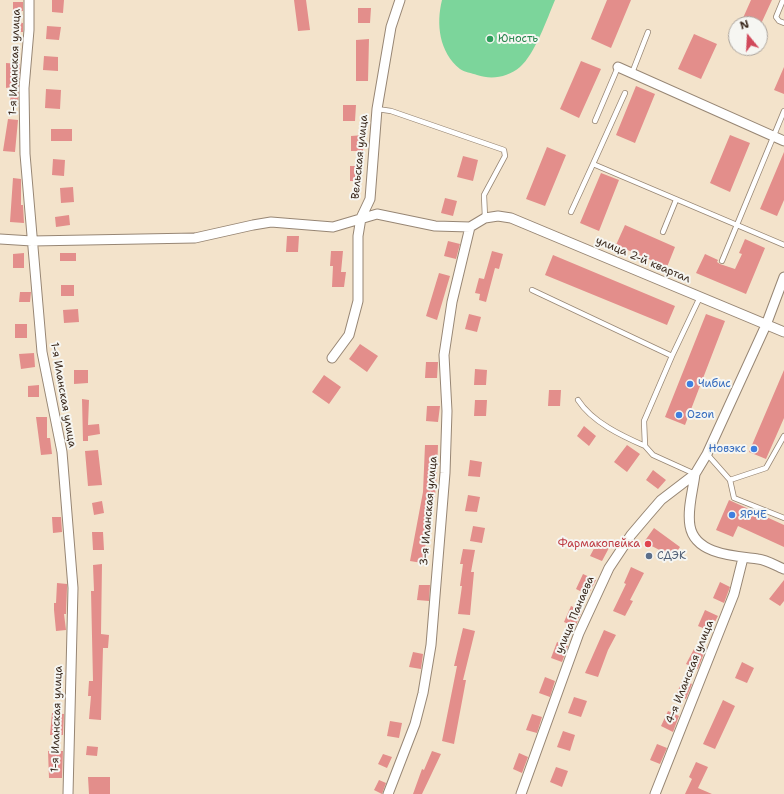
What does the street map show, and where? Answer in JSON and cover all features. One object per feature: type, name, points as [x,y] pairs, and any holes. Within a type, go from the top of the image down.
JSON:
[{"type":"street","name":"1-я Иланская улица","points":[[29,0],[29,30],[24,88],[25,154],[42,352],[62,452],[73,588],[68,794]]},
{"type":"street","name":"Вельская улица","points":[[332,358],[349,335],[358,301],[358,236],[361,218],[370,199],[377,109],[391,28],[400,0]]},
{"type":"street","points":[[618,67],[784,141]]},
{"type":"street","points":[[0,239],[32,241],[195,238],[272,222],[333,227],[377,214],[435,226],[470,227],[484,218]]},
{"type":"street","name":"улица 2-й квартал","points":[[484,218],[498,216],[511,218],[784,332]]},
{"type":"street","name":"3-я Иланская улица","points":[[388,794],[415,724],[424,693],[431,645],[445,473],[447,411],[444,355],[452,302],[470,227]]},
{"type":"street","points":[[784,277],[766,325],[708,454],[695,474],[690,512],[693,534],[704,546],[715,551],[743,558],[759,559],[784,569]]},
{"type":"street","name":"улица Панаева","points":[[521,794],[579,633],[609,568],[631,535],[648,515],[662,500],[695,474]]},
{"type":"street","name":"4-я Иланская улица","points":[[655,794],[734,594],[743,558]]},
{"type":"lane","points":[[783,0],[776,17],[779,21],[784,23]]},
{"type":"lane","points":[[632,73],[648,32]]},
{"type":"lane","points":[[595,121],[618,67]]},
{"type":"lane","points":[[571,212],[625,93]]},
{"type":"lane","points":[[377,109],[390,111],[504,150],[505,156],[484,195],[484,218]]},
{"type":"lane","points":[[722,261],[735,226],[784,111]]},
{"type":"lane","points":[[593,164],[735,226],[784,245]]},
{"type":"lane","points":[[663,232],[676,200]]},
{"type":"lane","points":[[532,290],[672,356]]},
{"type":"lane","points":[[645,446],[644,421],[672,356],[700,297]]},
{"type":"lane","points":[[578,400],[583,408],[591,415],[629,439],[645,446],[653,455],[695,474]]},
{"type":"lane","points":[[730,480],[766,468],[784,436]]},
{"type":"lane","points":[[708,454],[730,480],[734,498],[784,518]]},
{"type":"green space","name":"Юность","points":[[442,0],[555,0],[536,45],[531,54],[520,67],[500,77],[483,77],[460,69],[447,54],[443,46],[439,19]]},
{"type":"building","points":[[52,0],[64,0],[63,13],[52,12]]},
{"type":"building","points":[[294,0],[306,0],[310,30],[298,31]]},
{"type":"building","points":[[607,0],[631,0],[611,48],[591,39]]},
{"type":"building","points":[[751,0],[772,0],[765,16],[744,16]]},
{"type":"building","points":[[13,2],[23,2],[23,11],[13,11]]},
{"type":"building","points":[[358,8],[371,8],[370,23],[358,23]]},
{"type":"building","points":[[16,22],[23,23],[23,32],[16,32]]},
{"type":"building","points":[[47,26],[61,27],[59,40],[46,39]]},
{"type":"building","points":[[694,34],[717,44],[701,79],[678,69]]},
{"type":"building","points":[[369,39],[368,81],[356,81],[356,40]]},
{"type":"building","points":[[44,56],[58,57],[58,71],[43,70]]},
{"type":"building","points":[[581,61],[601,69],[579,118],[560,109]]},
{"type":"building","points":[[6,63],[20,64],[18,104],[10,104],[11,87],[6,88]]},
{"type":"building","points":[[784,67],[784,94],[774,90]]},
{"type":"building","points":[[636,86],[655,94],[635,143],[616,135]]},
{"type":"building","points":[[46,89],[61,90],[60,109],[45,108]]},
{"type":"building","points":[[343,105],[356,105],[355,121],[343,121]]},
{"type":"building","points":[[8,119],[18,120],[15,152],[3,151]]},
{"type":"building","points":[[51,129],[72,129],[72,141],[51,141]]},
{"type":"building","points":[[364,135],[363,151],[351,151],[351,136]]},
{"type":"building","points":[[730,135],[750,143],[730,192],[710,183]]},
{"type":"building","points":[[547,147],[566,155],[545,206],[526,199]]},
{"type":"building","points":[[784,152],[784,200],[777,216],[760,209]]},
{"type":"building","points":[[463,156],[478,160],[473,181],[457,177]]},
{"type":"building","points":[[53,159],[65,160],[64,176],[52,175]]},
{"type":"building","points":[[350,166],[362,166],[361,181],[350,181]]},
{"type":"building","points":[[601,173],[619,180],[599,231],[580,223]]},
{"type":"building","points":[[13,178],[21,179],[21,205],[23,205],[24,223],[10,222]]},
{"type":"building","points":[[73,187],[74,202],[61,203],[60,188]]},
{"type":"building","points":[[445,198],[457,201],[453,216],[441,213]]},
{"type":"building","points":[[69,215],[70,225],[56,227],[55,217]]},
{"type":"building","points":[[625,225],[675,247],[667,267],[616,245]]},
{"type":"building","points":[[287,236],[299,236],[298,252],[286,252]]},
{"type":"building","points":[[745,239],[765,248],[746,294],[696,273],[705,254],[718,260],[717,262],[720,264],[735,269],[742,254],[739,253]]},
{"type":"building","points":[[448,241],[460,244],[456,259],[444,256]]},
{"type":"building","points":[[331,251],[343,251],[341,272],[346,272],[344,287],[332,287],[333,266],[330,266]]},
{"type":"building","points":[[492,251],[503,254],[499,269],[495,268],[486,302],[479,300],[480,294],[475,293],[479,278],[484,279]]},
{"type":"building","points":[[24,253],[24,268],[13,268],[13,254]]},
{"type":"building","points":[[60,253],[76,253],[76,261],[60,261]]},
{"type":"building","points":[[553,255],[675,306],[667,325],[545,275]]},
{"type":"building","points":[[439,273],[450,276],[437,320],[426,316]]},
{"type":"building","points":[[61,285],[74,285],[74,296],[61,296]]},
{"type":"building","points":[[20,292],[31,292],[30,302],[19,302]]},
{"type":"building","points":[[78,309],[79,322],[64,323],[63,310]]},
{"type":"building","points":[[469,314],[481,317],[477,332],[465,329]]},
{"type":"building","points":[[706,314],[725,321],[685,425],[665,417]]},
{"type":"building","points":[[15,324],[27,324],[27,338],[15,338]]},
{"type":"building","points":[[360,344],[378,356],[367,372],[349,359]]},
{"type":"building","points":[[34,353],[35,367],[21,369],[19,354]]},
{"type":"building","points":[[426,362],[438,362],[437,378],[425,378]]},
{"type":"building","points":[[475,369],[487,370],[486,385],[474,385]]},
{"type":"building","points":[[74,370],[88,370],[88,383],[74,384]]},
{"type":"building","points":[[784,370],[784,418],[766,459],[749,452]]},
{"type":"building","points":[[324,375],[341,387],[329,404],[312,392]]},
{"type":"building","points":[[39,385],[39,397],[28,397],[28,386]]},
{"type":"building","points":[[549,390],[561,390],[560,406],[548,406]]},
{"type":"building","points":[[82,399],[89,400],[88,425],[99,424],[100,434],[88,436],[88,441],[83,441]]},
{"type":"building","points":[[475,400],[487,400],[486,416],[474,416]]},
{"type":"building","points":[[427,406],[440,406],[438,422],[426,421]]},
{"type":"building","points":[[36,417],[47,417],[47,438],[50,438],[52,454],[41,455]]},
{"type":"building","points":[[584,426],[596,436],[589,446],[577,436]]},
{"type":"building","points":[[425,445],[438,445],[435,496],[422,563],[410,561],[423,492]]},
{"type":"building","points":[[627,445],[640,454],[627,472],[614,462]]},
{"type":"building","points":[[98,450],[102,485],[88,486],[85,451]]},
{"type":"building","points":[[470,460],[482,462],[480,477],[468,476]]},
{"type":"building","points":[[653,470],[666,480],[658,489],[646,480]]},
{"type":"building","points":[[468,495],[480,497],[477,512],[465,511]]},
{"type":"building","points":[[729,500],[784,525],[784,547],[738,526],[733,537],[716,530]]},
{"type":"building","points":[[102,501],[104,513],[94,515],[92,503]]},
{"type":"building","points":[[52,517],[61,517],[62,532],[53,533]]},
{"type":"building","points":[[473,526],[485,528],[482,543],[470,541]]},
{"type":"building","points":[[654,528],[680,547],[673,557],[644,542]]},
{"type":"building","points":[[92,532],[103,532],[104,550],[93,550]]},
{"type":"building","points":[[598,541],[610,546],[602,561],[590,556]]},
{"type":"building","points":[[463,549],[475,550],[471,572],[474,572],[470,615],[458,614],[463,564],[460,564]]},
{"type":"building","points":[[102,564],[101,634],[109,635],[108,648],[103,648],[101,720],[89,719],[91,696],[88,696],[89,681],[93,681],[91,591],[94,591],[93,565]]},
{"type":"building","points":[[631,567],[644,573],[630,600],[633,601],[625,616],[613,611],[626,584],[624,583]]},
{"type":"building","points":[[583,574],[596,580],[588,595],[576,589]]},
{"type":"building","points":[[784,580],[784,601],[780,606],[769,599]]},
{"type":"building","points":[[720,582],[730,587],[724,603],[713,598]]},
{"type":"building","points":[[57,583],[67,584],[67,588],[66,614],[64,614],[66,630],[56,631],[54,603],[56,603]]},
{"type":"building","points":[[419,585],[430,585],[429,601],[417,600]]},
{"type":"building","points":[[571,606],[582,611],[575,627],[564,622]]},
{"type":"building","points":[[705,610],[718,616],[710,631],[698,626]]},
{"type":"building","points":[[463,628],[475,631],[463,680],[466,680],[454,744],[442,741],[457,666],[454,666]]},
{"type":"building","points":[[604,630],[616,635],[608,650],[598,677],[585,673]]},
{"type":"building","points":[[557,642],[568,646],[562,662],[551,658]]},
{"type":"building","points":[[694,649],[704,653],[698,669],[686,664]]},
{"type":"building","points":[[413,652],[423,654],[421,669],[409,667]]},
{"type":"building","points":[[742,662],[754,668],[747,683],[735,678]]},
{"type":"building","points":[[545,677],[555,681],[550,697],[539,693]]},
{"type":"building","points":[[683,679],[692,684],[686,699],[676,695]]},
{"type":"building","points":[[574,697],[587,701],[581,717],[568,713]]},
{"type":"building","points":[[723,700],[735,706],[715,749],[703,744]]},
{"type":"building","points":[[668,711],[679,716],[673,732],[661,726]]},
{"type":"building","points":[[52,713],[64,714],[63,735],[50,735]]},
{"type":"building","points":[[532,714],[542,717],[537,733],[526,730]]},
{"type":"building","points":[[390,721],[402,723],[399,738],[387,736]]},
{"type":"building","points":[[563,731],[575,735],[570,751],[557,747]]},
{"type":"building","points":[[657,744],[667,748],[660,764],[650,760]]},
{"type":"building","points":[[87,746],[98,747],[97,756],[86,755]]},
{"type":"building","points":[[48,751],[63,751],[62,778],[49,778]]},
{"type":"building","points":[[432,751],[441,754],[422,794],[413,794],[422,769],[424,770]]},
{"type":"building","points":[[519,753],[528,757],[522,773],[513,769]]},
{"type":"building","points":[[383,754],[392,757],[387,768],[378,764]]},
{"type":"building","points":[[696,762],[708,767],[698,788],[712,794],[685,794],[692,779],[689,777]]},
{"type":"building","points":[[556,767],[568,771],[562,787],[550,782]]},
{"type":"building","points":[[88,777],[110,777],[110,794],[89,794]]},
{"type":"building","points":[[379,780],[386,783],[382,794],[374,790]]},
{"type":"place","name":"Юность","points":[[490,39]]},
{"type":"place","name":"Чибис","points":[[690,384]]},
{"type":"place","name":"Ozon","points":[[679,415]]},
{"type":"place","name":"Новэкс","points":[[754,449]]},
{"type":"place","name":"ЯРЧЕ","points":[[732,515]]},
{"type":"place","name":"Фармакопейка","points":[[648,544]]},
{"type":"place","name":"СДЭК","points":[[649,556]]}]
